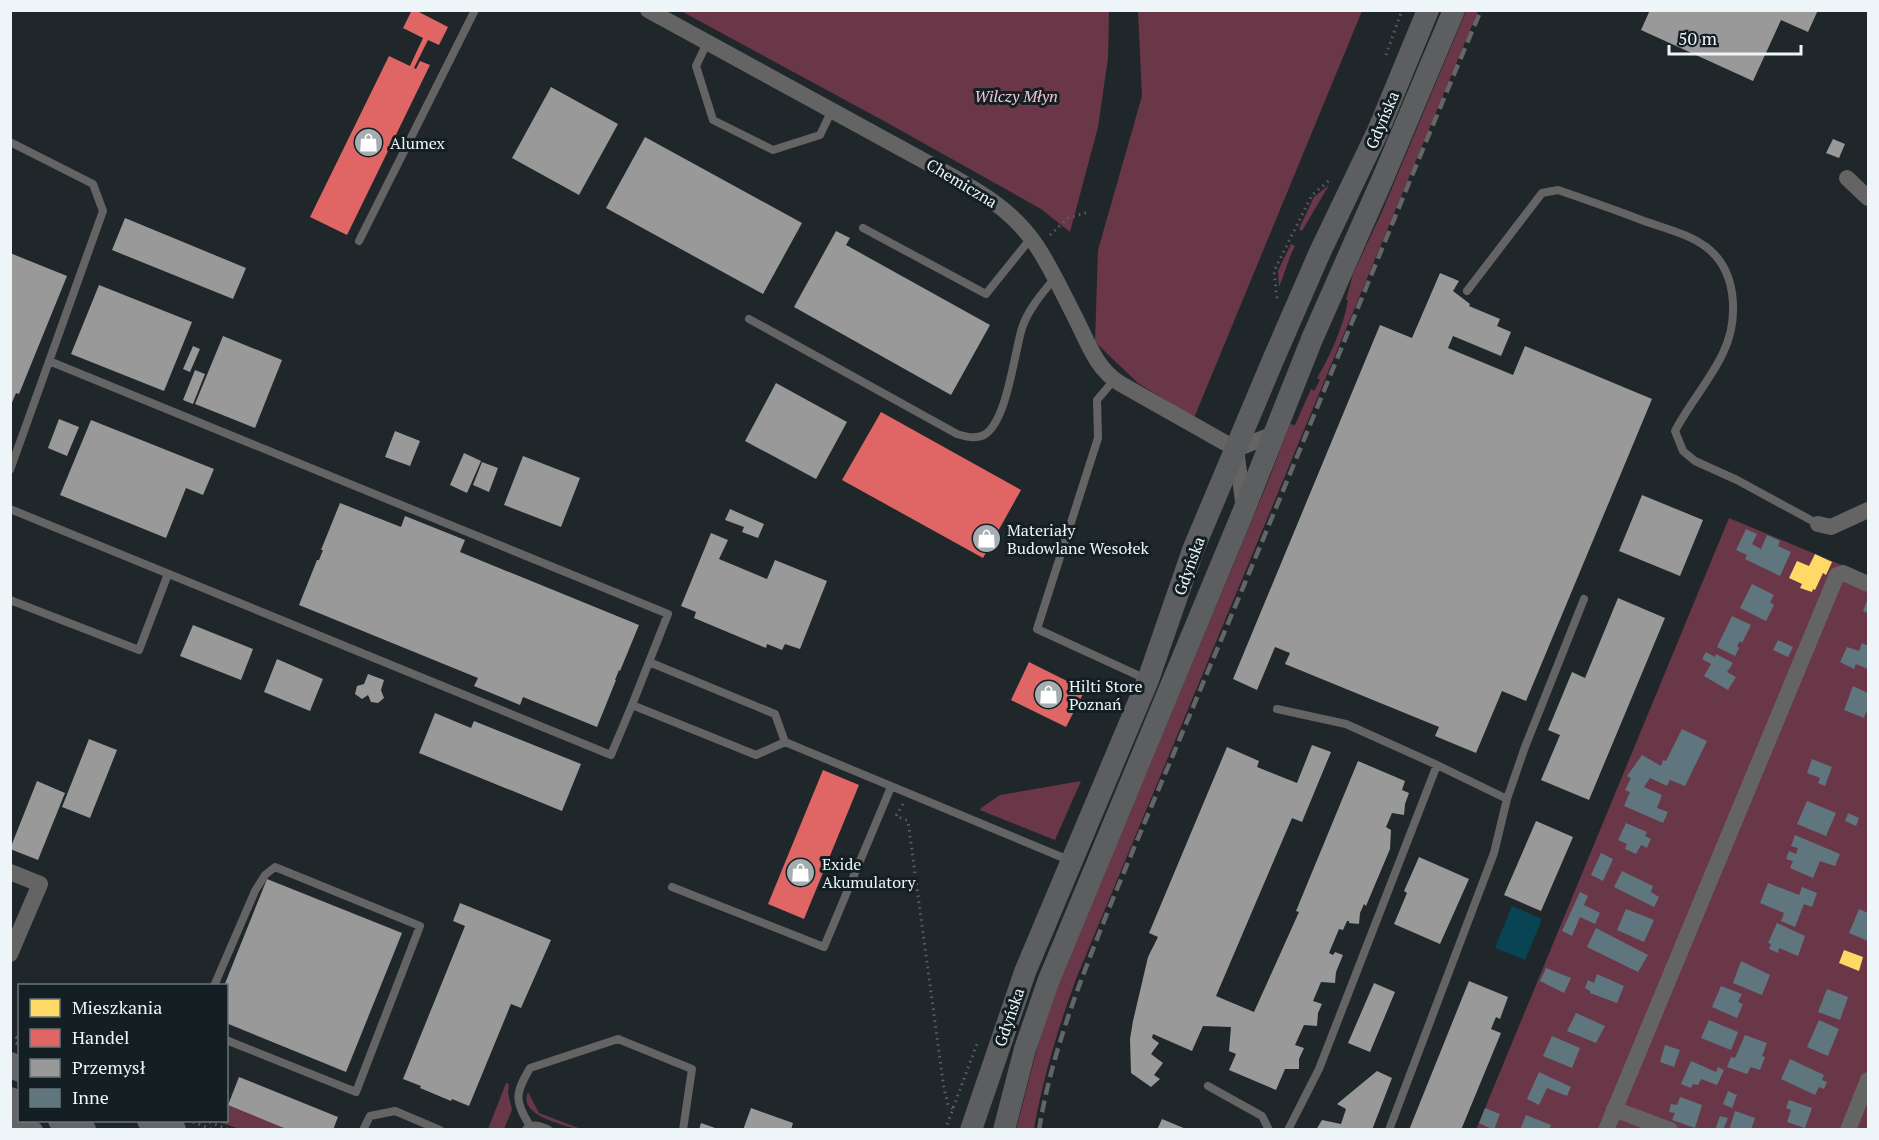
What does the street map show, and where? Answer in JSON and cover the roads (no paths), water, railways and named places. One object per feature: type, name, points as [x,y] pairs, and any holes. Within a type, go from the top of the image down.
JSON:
[{"type":"main road","name":"Gdyńska","points":[[971,1130],[1025,972],[1148,680],[1189,561],[1320,252],[1377,131],[1428,10]]},
{"type":"main road","name":"Gdyńska","points":[[1004,1130],[1024,1049],[1048,982],[1244,510],[1312,339],[1454,10]]},
{"type":"main road","points":[[65,1122],[83,1130]]},
{"type":"main road","points":[[155,1122],[173,1130]]},
{"type":"street","name":"Chemiczna","points":[[648,10],[832,110],[982,194],[1007,211],[1034,242],[1092,353],[1114,380],[1236,449]]},
{"type":"street","points":[[1847,178],[1869,198]]},
{"type":"street","points":[[1244,510],[1236,449],[1274,434]]},
{"type":"street","points":[[1818,524],[1831,527],[1869,510]]},
{"type":"street","points":[[1606,1130],[1837,575],[1843,573],[1869,584]]},
{"type":"street","points":[[10,872],[40,884],[10,954]]},
{"type":"street","points":[[1848,1130],[1869,1080]]},
{"type":"street","points":[[1614,1109],[1670,1130]]},
{"type":"street","points":[[10,1120],[35,1130]]},
{"type":"lane","points":[[359,241],[476,10]]},
{"type":"lane","points":[[707,43],[696,66],[713,120],[773,150],[820,135],[832,110]]},
{"type":"lane","points":[[10,142],[93,184],[103,211],[10,470]]},
{"type":"lane","points":[[1467,291],[1542,193],[1558,190],[1690,237],[1711,251],[1726,269],[1733,300],[1731,333],[1723,354],[1675,431],[1683,451],[1695,461],[1737,480],[1818,524]]},
{"type":"lane","points":[[863,228],[986,294],[1034,242]]},
{"type":"lane","points":[[749,319],[957,434],[972,438],[984,435],[994,426],[1001,411],[1023,326],[1037,300],[1054,278]]},
{"type":"lane","points":[[10,509],[611,755],[668,614],[49,361]]},
{"type":"lane","points":[[1114,380],[1097,400],[1098,438],[1037,629],[1148,680]]},
{"type":"lane","points":[[10,600],[139,650],[168,574]]},
{"type":"lane","points":[[1389,1130],[1494,853],[1507,799],[1525,747],[1584,599]]},
{"type":"lane","points":[[649,662],[775,714],[785,742]]},
{"type":"lane","points":[[632,705],[756,755],[785,742],[1071,861]]},
{"type":"lane","points":[[1277,709],[1346,724],[1507,799]]},
{"type":"lane","points":[[1288,1130],[1319,1069],[1437,765]]},
{"type":"lane","points":[[672,887],[824,947],[891,787]]},
{"type":"lane","points":[[215,984],[255,891],[265,875],[275,867],[420,926],[356,1092],[228,1041]]},
{"type":"lane","points":[[549,1130],[527,1128],[518,1100],[519,1088],[530,1068],[618,1039],[692,1069],[683,1130]]},
{"type":"lane","points":[[1208,1086],[1262,1116],[1269,1130]]},
{"type":"lane","points":[[363,1130],[370,1116],[395,1111],[440,1130]]},
{"type":"water","points":[[1512,906],[1542,919],[1525,960],[1495,948]]},
{"type":"railway","points":[[1039,1130],[1059,1046],[1077,991],[1108,911],[1481,10]]},
{"type":"place","name":"Alumex","points":[[369,143]]},
{"type":"place","name":"Materiały Budowlane Wesołek","points":[[986,539]]},
{"type":"place","name":"Hilti Store Poznań","points":[[1048,695]]},
{"type":"place","name":"Exide Akumulatory","points":[[801,873]]},
{"type":"park label","name":"Wilczy Młyn","points":[[1016,96]]}]
